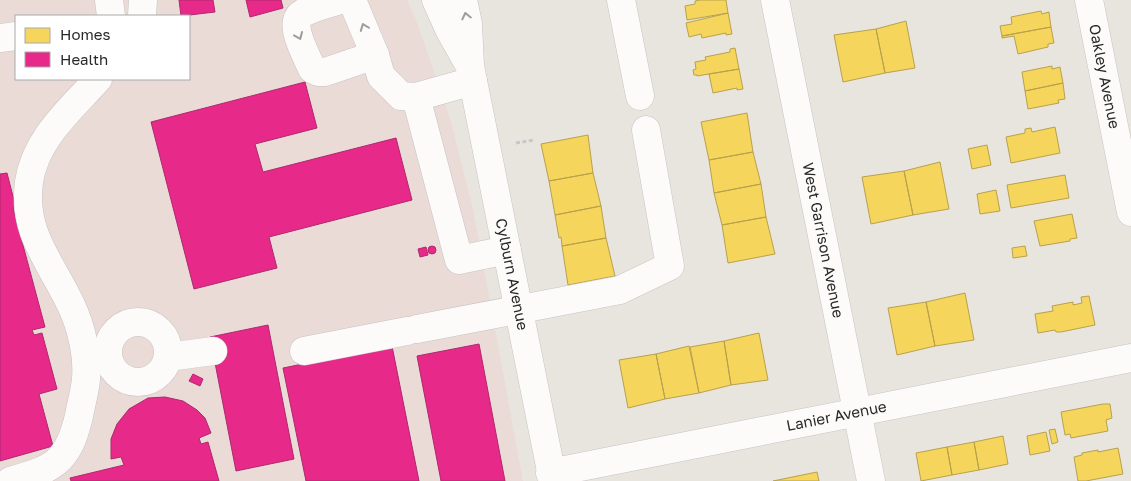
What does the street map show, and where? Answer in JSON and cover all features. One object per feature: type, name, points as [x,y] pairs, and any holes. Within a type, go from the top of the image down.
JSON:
[{"type":"street","points":[[109,0],[111,15]]},
{"type":"street","points":[[142,15],[143,0]]},
{"type":"street","points":[[340,0],[301,13],[296,19],[295,27],[312,69],[318,72],[325,72],[375,55]]},
{"type":"street","points":[[352,0],[375,55],[381,76],[401,96],[416,97],[471,74]]},
{"type":"street","name":"Cylburn Avenue","points":[[436,0],[471,74]]},
{"type":"street","name":"Cylburn Avenue","points":[[463,0],[468,24],[471,74],[551,478]]},
{"type":"street","points":[[621,0],[640,96]]},
{"type":"street","name":"West Garrison Avenue","points":[[775,0],[871,481]]},
{"type":"street","name":"Oakley Avenue","points":[[1089,0],[1131,212]]},
{"type":"street","points":[[0,38],[15,36]]},
{"type":"street","points":[[10,481],[39,473],[51,467],[69,447],[77,424],[86,378],[96,348],[120,328],[129,323],[142,322],[153,326],[161,333],[167,344],[168,357],[165,366],[150,380],[134,382],[122,377],[114,370],[109,360],[96,348],[78,324],[72,306],[37,242],[31,222],[28,201],[30,180],[44,140],[57,123],[97,80]]},
{"type":"street","points":[[416,97],[459,260],[507,250]]},
{"type":"street","points":[[304,351],[620,290],[670,266],[646,130]]},
{"type":"street","points":[[168,357],[213,351]]},
{"type":"street","name":"Lanier Avenue","points":[[551,478],[857,412],[1131,358]]},
{"type":"path","points":[[516,143],[534,140]]},
{"type":"shaded area","points":[[0,0],[407,0],[418,25],[450,118],[473,209],[523,481],[0,481]]},
{"type":"building: Homes","points":[[726,0],[728,13],[687,20],[685,6],[695,4],[695,1]]},
{"type":"building: Homes","points":[[1041,11],[1042,14],[1049,12],[1051,27],[1002,36],[1000,26],[1012,24],[1011,17]]},
{"type":"building: Homes","points":[[728,13],[732,34],[726,35],[726,33],[702,38],[701,34],[689,37],[686,23]]},
{"type":"building: Homes","points":[[906,21],[915,68],[885,73],[876,29]]},
{"type":"building: Homes","points":[[1051,27],[1054,43],[1048,44],[1048,47],[1018,54],[1014,36],[1002,38],[1002,36]]},
{"type":"building: Homes","points":[[876,29],[885,73],[843,82],[834,35]]},
{"type":"building: Homes","points":[[735,48],[739,69],[694,75],[693,70],[696,69],[695,62],[706,60],[705,57],[730,52],[730,49]]},
{"type":"building: Homes","points":[[1052,66],[1052,69],[1060,67],[1063,83],[1025,91],[1022,72]]},
{"type":"building: Homes","points":[[739,69],[743,89],[737,90],[737,88],[713,93],[709,74]]},
{"type":"building: Homes","points":[[1063,83],[1065,99],[1058,100],[1059,103],[1028,109],[1025,91]]},
{"type":"building: Homes","points":[[747,113],[753,152],[709,160],[701,122]]},
{"type":"building: Homes","points":[[1055,127],[1060,153],[1011,163],[1006,137],[1025,133],[1025,129],[1031,128],[1032,132]]},
{"type":"building: Homes","points":[[588,135],[593,173],[549,181],[541,144]]},
{"type":"building: Homes","points":[[987,145],[991,165],[972,169],[968,149]]},
{"type":"building: Homes","points":[[753,152],[761,184],[714,193],[709,160]]},
{"type":"building: Homes","points":[[940,162],[949,209],[913,215],[904,171]]},
{"type":"building: Homes","points":[[904,171],[913,215],[871,224],[862,177]]},
{"type":"building: Homes","points":[[593,173],[601,206],[555,215],[549,181]]},
{"type":"building: Homes","points":[[1065,175],[1069,198],[1011,208],[1007,185]]},
{"type":"building: Homes","points":[[761,184],[766,217],[722,225],[714,193]]},
{"type":"building: Homes","points":[[996,190],[1000,211],[980,214],[977,194]]},
{"type":"building: Homes","points":[[601,206],[606,238],[562,246],[555,215]]},
{"type":"building: Homes","points":[[1072,214],[1077,238],[1040,246],[1034,221]]},
{"type":"building: Homes","points":[[766,217],[775,254],[728,263],[722,225]]},
{"type":"building: Homes","points":[[606,238],[615,276],[568,285],[562,246]]},
{"type":"building: Homes","points":[[1025,246],[1027,256],[1013,258],[1012,248]]},
{"type":"building: Homes","points":[[965,293],[974,340],[935,346],[926,302]]},
{"type":"building: Homes","points":[[1089,296],[1095,325],[1061,332],[1056,332],[1055,330],[1038,333],[1035,314],[1053,311],[1052,306],[1073,302],[1073,305],[1082,303],[1081,297]]},
{"type":"building: Homes","points":[[926,302],[935,346],[897,355],[888,308]]},
{"type":"building: Homes","points":[[759,333],[768,380],[731,385],[724,341]]},
{"type":"building: Homes","points":[[724,341],[731,385],[699,393],[690,347]]},
{"type":"building: Homes","points":[[689,346],[699,393],[665,399],[656,354]]},
{"type":"building: Homes","points":[[656,354],[665,399],[628,408],[619,360]]},
{"type":"building: Homes","points":[[1110,404],[1112,418],[1106,420],[1108,431],[1071,438],[1070,434],[1065,435],[1061,412]]},
{"type":"building: Homes","points":[[1055,429],[1058,442],[1052,444],[1049,430]]},
{"type":"building: Homes","points":[[1046,432],[1050,451],[1030,455],[1027,436]]},
{"type":"building: Homes","points":[[1003,436],[1008,464],[979,470],[974,442]]},
{"type":"building: Homes","points":[[974,442],[979,470],[952,475],[947,447]]},
{"type":"building: Homes","points":[[947,447],[952,475],[921,481],[916,453]]},
{"type":"building: Homes","points":[[1118,448],[1123,474],[1078,481],[1074,457],[1082,455],[1082,453]]},
{"type":"building: Homes","points":[[817,472],[819,481],[773,481]]},
{"type":"building: Health","points":[[179,0],[213,0],[215,12],[181,15]]},
{"type":"building: Health","points":[[246,0],[281,0],[283,8],[250,17]]},
{"type":"building: Health","points":[[305,82],[317,128],[255,144],[263,172],[396,138],[412,200],[269,237],[277,268],[194,289],[151,122]]},
{"type":"building: Health","points":[[7,173],[16,208],[13,208],[45,327],[32,330],[34,335],[42,333],[57,389],[39,394],[53,446],[0,461],[0,174]]},
{"type":"building: Health","points":[[432,246],[436,250],[432,254],[428,250]]},
{"type":"building: Health","points":[[426,247],[428,255],[420,257],[418,249]]},
{"type":"building: Health","points":[[268,325],[294,459],[236,471],[210,337]]},
{"type":"building: Health","points":[[479,344],[505,481],[441,481],[417,356]]},
{"type":"building: Health","points":[[392,346],[419,481],[306,481],[283,368]]},
{"type":"building: Health","points":[[193,374],[203,379],[200,386],[189,381]]},
{"type":"building: Health","points":[[165,397],[183,401],[205,418],[211,433],[199,438],[201,444],[208,442],[219,481],[71,481],[70,478],[124,465],[121,457],[111,459],[111,439],[117,424],[129,409],[148,398]]}]
